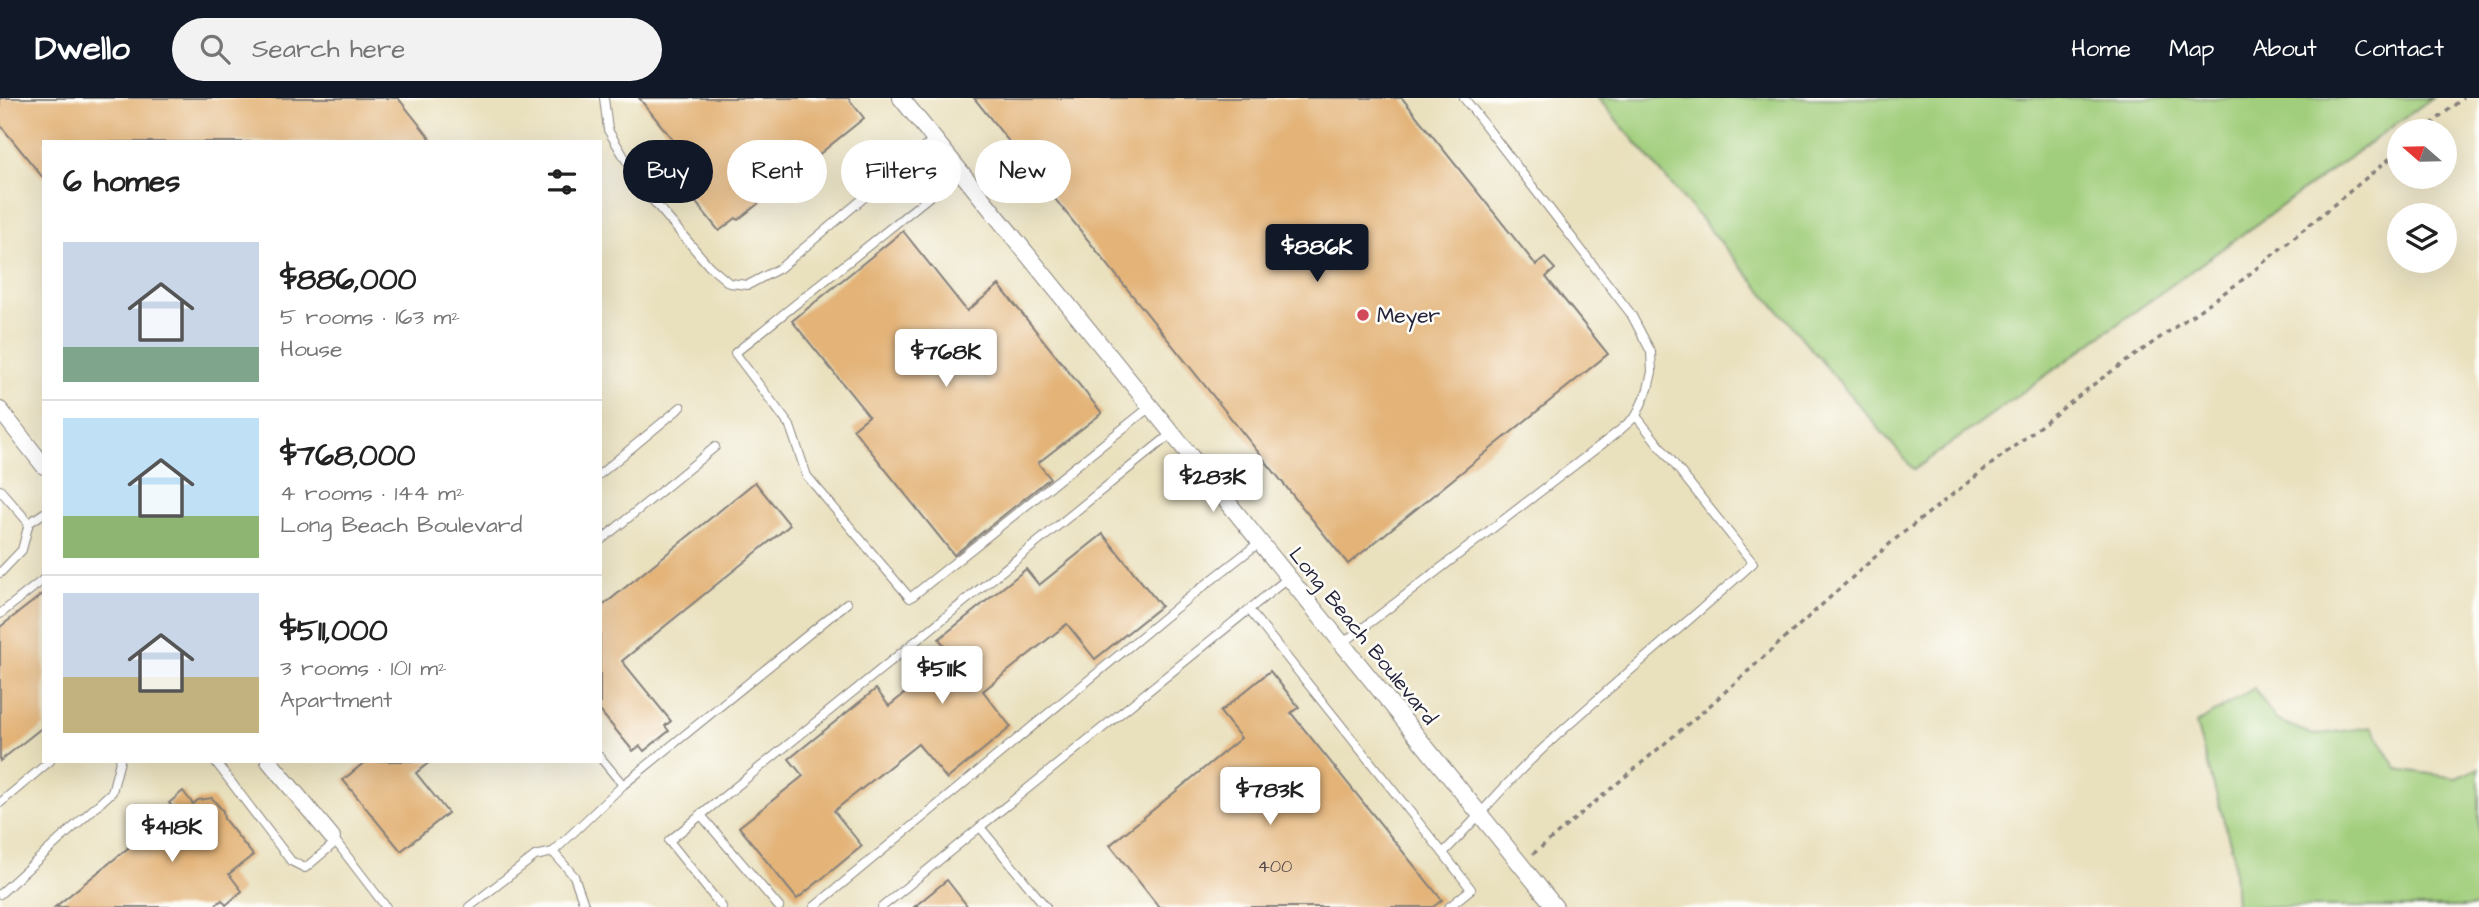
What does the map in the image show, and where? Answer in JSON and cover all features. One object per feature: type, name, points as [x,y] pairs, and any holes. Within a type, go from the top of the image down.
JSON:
[{"type":"street","name":"Long Beach Boulevard","points":[[901,98],[933,139]]},
{"type":"street","name":"Long Beach Boulevard","points":[[961,173],[1555,907]]},
{"type":"street","points":[[1,413],[42,464]]},
{"type":"street","points":[[271,763],[334,840]]},
{"type":"lane","points":[[604,98],[608,130],[645,190],[709,266],[729,283],[748,285],[780,268],[933,139]]},
{"type":"lane","points":[[1342,644],[1619,431],[1636,416],[1652,372],[1651,352],[1631,314],[1464,98]]},
{"type":"lane","points":[[921,203],[735,353],[790,426],[807,476],[910,598],[1150,407]]},
{"type":"lane","points":[[602,472],[681,407]]},
{"type":"lane","points":[[1443,853],[1565,727],[1679,631],[1753,562],[1636,416]]},
{"type":"lane","points":[[722,907],[669,841],[1171,434]]},
{"type":"lane","points":[[602,539],[715,447]]},
{"type":"lane","points":[[0,490],[29,523]]},
{"type":"lane","points":[[0,573],[22,550],[29,523],[42,514]]},
{"type":"lane","points":[[814,907],[1177,607],[1260,542]]},
{"type":"lane","points":[[882,907],[1288,578]]},
{"type":"lane","points":[[0,614],[42,581]]},
{"type":"lane","points":[[469,907],[535,856],[553,852],[623,785],[847,603]]},
{"type":"lane","points":[[1249,610],[1471,889],[1449,907]]},
{"type":"lane","points":[[602,759],[623,785]]},
{"type":"lane","points":[[0,803],[48,763]]},
{"type":"lane","points":[[0,894],[112,792],[119,763]]},
{"type":"lane","points":[[217,763],[291,861],[305,868],[334,840],[386,907]]},
{"type":"lane","points":[[700,814],[779,907]]},
{"type":"lane","points":[[980,827],[1046,907]]},
{"type":"lane","points":[[553,852],[573,876],[585,907]]},
{"type":"path","points":[[2438,119],[2463,98]]},
{"type":"path","points":[[1520,864],[1707,708],[1894,540],[2098,381],[2241,281],[2387,161]]},
{"type":"green space","points":[[1598,98],[2432,98],[2403,119],[2387,119],[2387,130],[1914,470]]},
{"type":"green space","points":[[2254,688],[2276,720],[2313,735],[2372,727],[2397,769],[2456,778],[2479,768],[2479,907],[2236,907],[2233,853],[2196,724]]},
{"type":"building","points":[[0,98],[398,98],[431,140],[42,140],[42,177],[0,125]]},
{"type":"building","points":[[639,98],[848,98],[864,118],[827,148],[827,140],[727,140],[727,203],[759,203],[719,231],[696,203],[713,203],[713,140],[673,140]]},
{"type":"building","name":"Meyer","points":[[974,98],[1402,98],[1536,265],[1545,258],[1555,269],[1546,277],[1608,354],[1348,564],[1058,203],[1071,203],[1071,140],[1008,140]]},
{"type":"building","points":[[903,231],[967,311],[999,285],[1102,413],[1038,463],[1050,478],[954,555],[853,429],[869,416],[792,321]]},
{"type":"building","points":[[755,482],[790,525],[622,661],[671,721],[665,726],[669,731],[644,751],[640,746],[633,751],[602,713],[602,606]]},
{"type":"building","points":[[1103,534],[1161,606],[1095,659],[1067,624],[983,691],[1011,727],[947,779],[918,744],[834,811],[862,846],[797,899],[739,827],[803,776],[789,759],[876,689],[889,706],[952,655],[939,639],[1026,569],[1039,585]]},
{"type":"building","points":[[42,595],[42,728],[0,761],[0,627]]},
{"type":"building","points":[[1270,671],[1299,707],[1291,713],[1442,900],[1433,907],[1159,907],[1110,845],[1241,738],[1220,712]]},
{"type":"building","points":[[364,763],[428,763],[416,773],[448,813],[401,851],[343,780]]},
{"type":"building","points":[[183,791],[193,804],[198,800],[212,798],[223,811],[224,819],[253,855],[229,874],[242,891],[226,905],[222,900],[213,907],[55,907],[175,810],[169,803]]},
{"type":"building","points":[[947,880],[968,907],[914,907]]},
{"type":"place","name":"Meyer","points":[[1363,315]]}]
